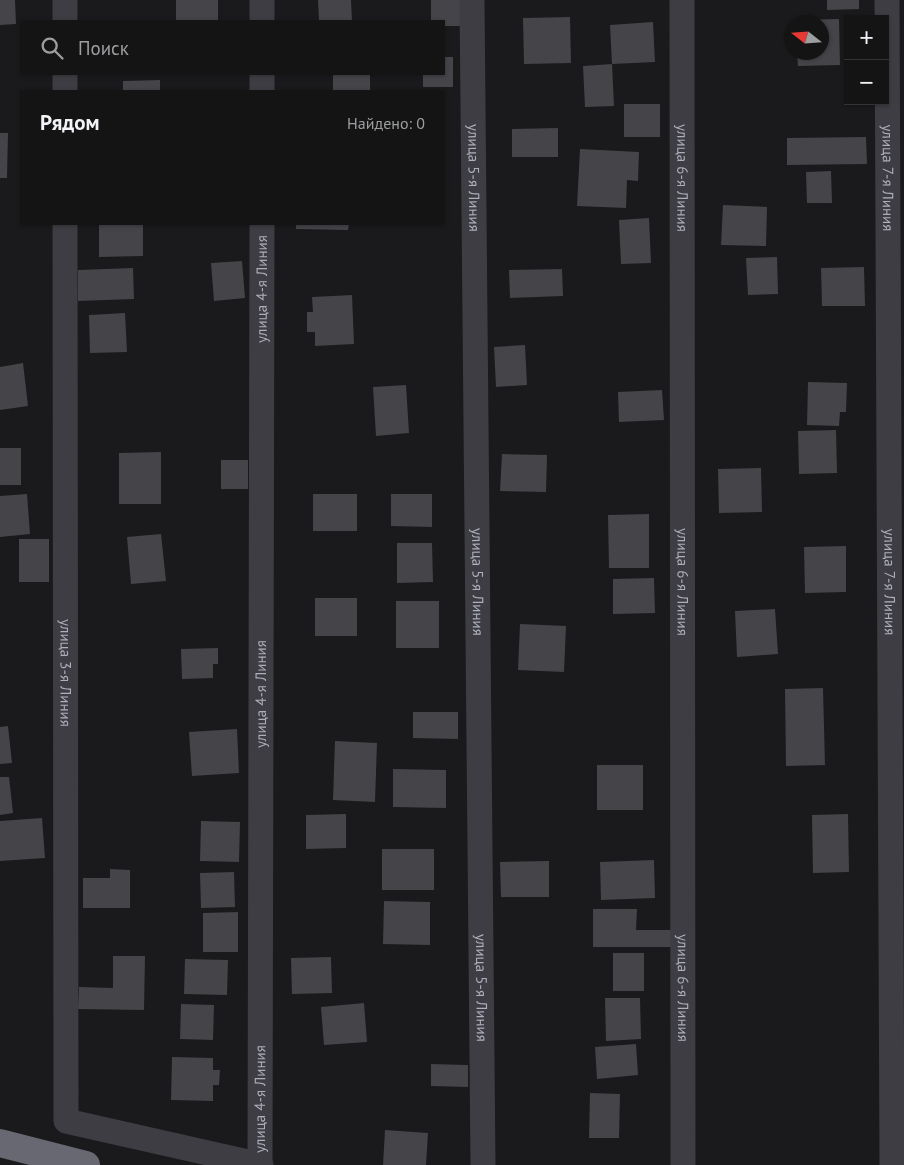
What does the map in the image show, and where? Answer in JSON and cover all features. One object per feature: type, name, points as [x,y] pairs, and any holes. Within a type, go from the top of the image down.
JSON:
[{"type":"highway","points":[[0,1143],[86,1165]]},
{"type":"street","points":[[65,0],[65,20]]},
{"type":"street","points":[[262,0],[262,20]]},
{"type":"street","name":"улица 5-я Линия","points":[[472,0],[483,1165]]},
{"type":"street","name":"улица 6-я Линия","points":[[682,0],[683,1165]]},
{"type":"street","name":"улица 7-я Линия","points":[[887,0],[892,1165]]},
{"type":"street","points":[[65,75],[65,90]]},
{"type":"street","points":[[262,75],[262,90]]},
{"type":"street","name":"улица 3-я Линия","points":[[65,225],[66,1121],[260,1165]]},
{"type":"street","name":"улица 4-я Линия","points":[[260,1165],[262,225]]},
{"type":"building","points":[[0,0],[15,0],[16,24],[0,25]]},
{"type":"building","points":[[176,0],[218,0],[218,20],[176,20]]},
{"type":"building","points":[[318,0],[351,0],[352,20],[319,20]]},
{"type":"building","points":[[431,0],[463,0],[462,26],[445,26],[445,20],[431,20]]},
{"type":"building","points":[[827,0],[859,0],[859,9],[827,10]]},
{"type":"building","points":[[570,17],[571,63],[524,64],[523,18]]},
{"type":"building","points":[[829,19],[839,19],[840,65],[798,66],[798,60],[829,60]]},
{"type":"building","points":[[653,22],[655,62],[612,64],[610,25]]},
{"type":"building","points":[[445,57],[453,57],[453,87],[423,87],[423,75],[445,75]]},
{"type":"building","points":[[612,64],[614,106],[585,107],[583,66]]},
{"type":"building","points":[[333,75],[370,75],[370,90],[333,90]]},
{"type":"building","points":[[160,80],[160,90],[123,90],[123,81]]},
{"type":"building","points":[[624,104],[660,104],[660,137],[624,137]]},
{"type":"building","points":[[558,128],[558,157],[512,157],[512,129]]},
{"type":"building","points":[[0,133],[8,133],[7,178],[0,178]]},
{"type":"building","points":[[866,137],[867,164],[787,165],[787,138]]},
{"type":"building","points":[[580,149],[639,152],[638,181],[627,180],[626,208],[577,206]]},
{"type":"building","points":[[831,171],[832,203],[807,203],[806,172]]},
{"type":"building","points":[[723,205],[767,207],[766,246],[721,245]]},
{"type":"building","points":[[649,218],[651,263],[621,264],[619,220]]},
{"type":"building","points":[[99,225],[143,225],[143,256],[99,257]]},
{"type":"building","points":[[296,225],[349,225],[348,230],[296,229]]},
{"type":"building","points":[[777,257],[778,294],[748,295],[746,258]]},
{"type":"building","points":[[242,261],[245,298],[214,301],[211,263]]},
{"type":"building","points":[[864,267],[865,306],[822,306],[821,268]]},
{"type":"building","points":[[133,268],[134,299],[78,301],[78,270]]},
{"type":"building","points":[[562,269],[563,296],[510,298],[509,270]]},
{"type":"building","points":[[352,295],[354,344],[315,346],[315,332],[307,332],[307,312],[313,312],[312,297]]},
{"type":"building","points":[[125,313],[127,352],[90,353],[89,315]]},
{"type":"building","points":[[525,345],[527,385],[496,387],[494,347]]},
{"type":"building","points":[[23,363],[28,406],[0,410],[0,367]]},
{"type":"building","points":[[808,382],[847,383],[846,412],[840,412],[839,426],[807,425]]},
{"type":"building","points":[[406,385],[409,433],[376,436],[373,387]]},
{"type":"building","points":[[662,390],[664,420],[619,422],[618,392]]},
{"type":"building","points":[[836,430],[837,473],[799,474],[798,431]]},
{"type":"building","points":[[0,448],[21,448],[21,485],[0,485]]},
{"type":"building","points":[[161,452],[161,504],[119,504],[119,453]]},
{"type":"building","points":[[502,454],[547,455],[546,492],[500,491]]},
{"type":"building","points":[[221,460],[248,460],[248,489],[221,489]]},
{"type":"building","points":[[761,468],[762,512],[719,513],[718,469]]},
{"type":"building","points":[[27,494],[30,534],[0,537],[0,496]]},
{"type":"building","points":[[313,494],[357,494],[357,531],[313,531]]},
{"type":"building","points":[[391,494],[432,494],[432,527],[391,526]]},
{"type":"building","points":[[649,514],[649,568],[609,568],[608,515]]},
{"type":"building","points":[[161,534],[166,581],[131,584],[127,537]]},
{"type":"building","points":[[19,539],[49,539],[49,582],[19,582]]},
{"type":"building","points":[[397,543],[432,543],[433,582],[397,583]]},
{"type":"building","points":[[846,546],[846,592],[805,593],[804,547]]},
{"type":"building","points":[[654,578],[655,613],[613,614],[613,579]]},
{"type":"building","points":[[315,598],[357,598],[357,636],[315,636]]},
{"type":"building","points":[[396,601],[439,601],[439,648],[396,648]]},
{"type":"building","points":[[775,609],[778,654],[737,657],[735,611]]},
{"type":"building","points":[[520,624],[566,626],[564,672],[518,670]]},
{"type":"building","points":[[218,648],[218,664],[213,664],[213,678],[182,679],[181,649]]},
{"type":"building","points":[[823,688],[825,765],[786,766],[785,689]]},
{"type":"building","points":[[413,712],[458,712],[458,739],[413,738]]},
{"type":"building","points":[[8,726],[12,763],[0,764],[0,727]]},
{"type":"building","points":[[237,729],[239,773],[192,776],[189,732]]},
{"type":"building","points":[[335,741],[377,743],[375,802],[333,800]]},
{"type":"building","points":[[597,765],[643,765],[643,810],[597,810]]},
{"type":"building","points":[[393,769],[446,770],[446,808],[393,807]]},
{"type":"building","points":[[0,777],[9,777],[13,813],[0,815]]},
{"type":"building","points":[[346,814],[346,848],[306,849],[306,815]]},
{"type":"building","points":[[848,814],[849,872],[813,873],[812,815]]},
{"type":"building","points":[[42,818],[45,858],[0,861],[0,821]]},
{"type":"building","points":[[201,821],[240,822],[239,862],[200,861]]},
{"type":"building","points":[[382,849],[434,849],[434,890],[382,890]]},
{"type":"building","points":[[654,860],[655,898],[601,900],[600,862]]},
{"type":"building","points":[[549,861],[549,897],[501,897],[500,862]]},
{"type":"building","points":[[110,869],[130,870],[130,908],[83,908],[83,878],[110,878]]},
{"type":"building","points":[[234,872],[235,907],[201,908],[200,873]]},
{"type":"building","points":[[384,901],[430,902],[430,945],[383,944]]},
{"type":"building","points":[[593,909],[637,909],[636,930],[672,930],[671,947],[593,947]]},
{"type":"building","points":[[238,912],[238,952],[203,952],[203,913]]},
{"type":"building","points":[[613,953],[644,953],[644,991],[613,991]]},
{"type":"building","points":[[113,956],[145,956],[144,1010],[78,1009],[79,987],[113,988]]},
{"type":"building","points":[[331,957],[332,993],[292,994],[291,958]]},
{"type":"building","points":[[185,959],[228,960],[227,995],[184,994]]},
{"type":"building","points":[[605,998],[640,998],[641,1039],[606,1041]]},
{"type":"building","points":[[364,1003],[367,1042],[324,1045],[321,1007]]},
{"type":"building","points":[[181,1004],[214,1005],[213,1040],[180,1039]]},
{"type":"building","points":[[636,1044],[638,1075],[597,1079],[595,1047]]},
{"type":"building","points":[[172,1057],[213,1058],[213,1070],[220,1070],[219,1085],[213,1085],[213,1101],[171,1100]]},
{"type":"building","points":[[431,1064],[468,1065],[468,1087],[431,1086]]},
{"type":"building","points":[[590,1093],[620,1094],[619,1138],[589,1138]]},
{"type":"building","points":[[385,1130],[428,1133],[426,1165],[383,1165]]}]
